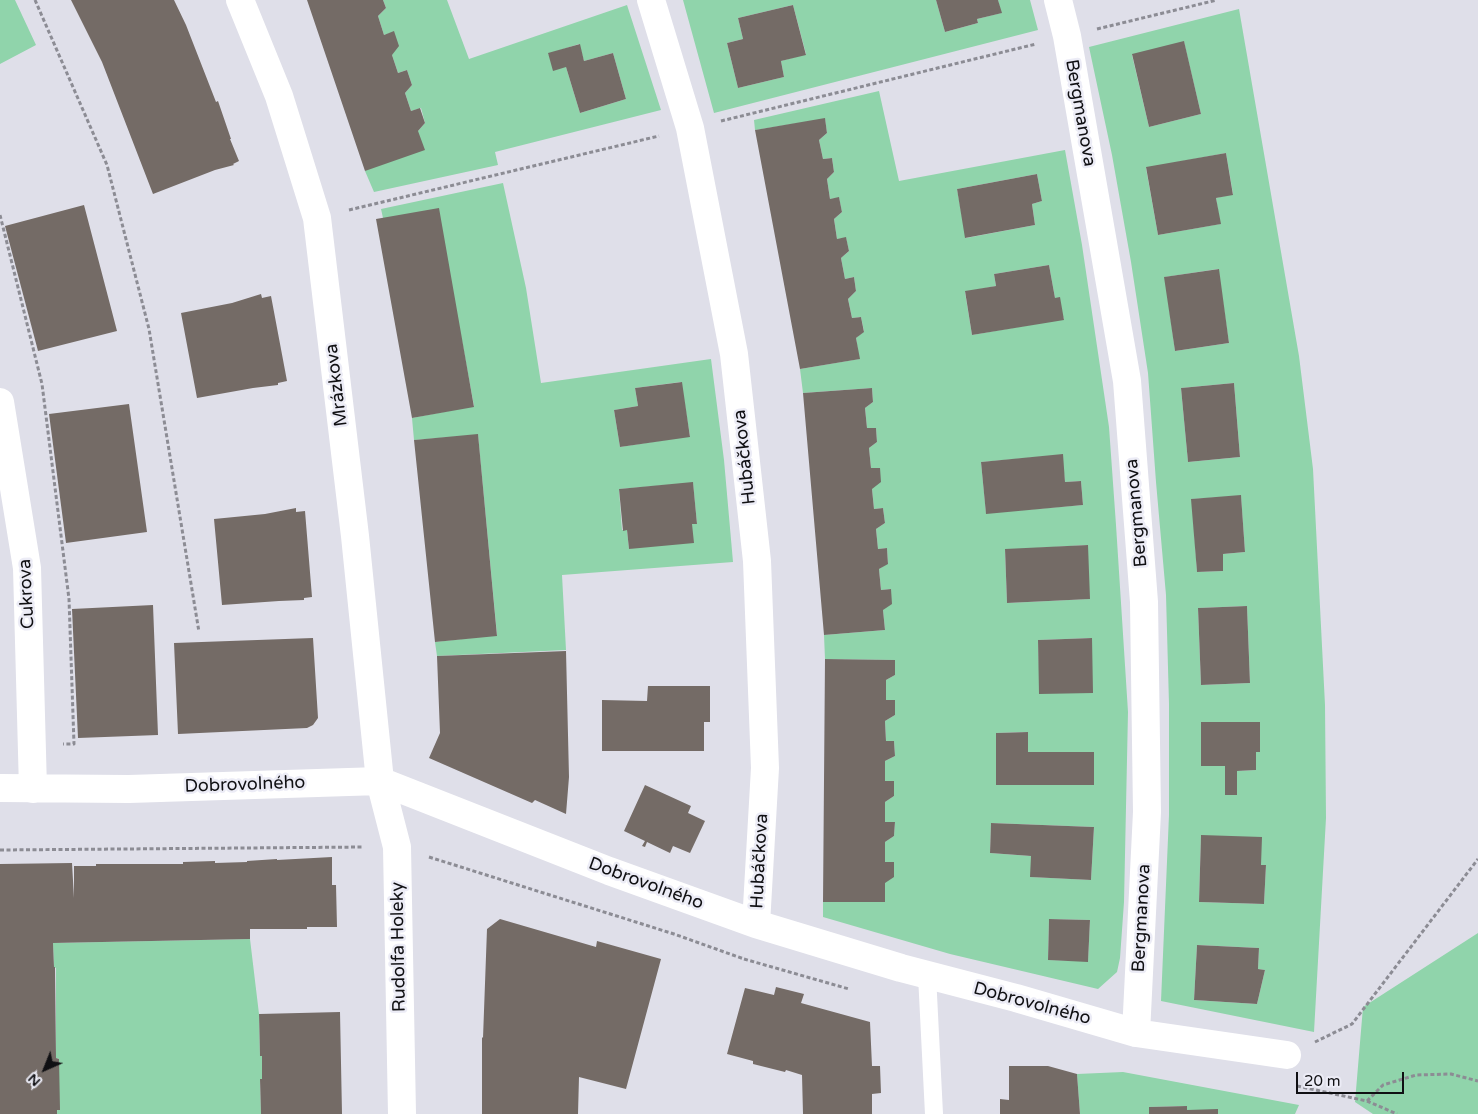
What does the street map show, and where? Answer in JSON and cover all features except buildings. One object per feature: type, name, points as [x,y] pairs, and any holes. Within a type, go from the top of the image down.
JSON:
[{"type":"street","name":"Mrázkova","points":[[240,0],[279,96],[317,218],[380,781]]},
{"type":"street","name":"Hubáčkova","points":[[651,0],[690,128],[734,354],[757,561],[765,768],[756,924]]},
{"type":"street","name":"Bergmanova","points":[[1058,0],[1067,36],[1126,381],[1144,602],[1147,812],[1136,1033]]},
{"type":"street","name":"Cukrova","points":[[0,402],[27,568],[33,789]]},
{"type":"street","name":"Dobrovolného","points":[[0,788],[130,789],[380,781],[609,871],[756,924],[927,975],[1016,998],[1136,1033],[1287,1055]]},
{"type":"street","name":"Rudolfa Holeky","points":[[380,781],[397,847],[402,1114]]},
{"type":"lane","points":[[927,975],[934,1114]]},
{"type":"path","points":[[35,0],[107,165],[149,329],[199,632]]},
{"type":"path","points":[[317,218],[1217,0]]},
{"type":"path","points":[[1287,1055],[1352,1024],[1478,860]]},
{"type":"path","points":[[1367,1101],[1383,1084],[1416,1075],[1451,1074],[1478,1081]]},
{"type":"path","points":[[1294,1085],[1367,1101],[1397,1114]]},
{"type":"green space","points":[[0,0],[15,0],[36,45],[0,64]]},
{"type":"green space","points":[[383,0],[447,0],[469,59],[627,5],[661,110],[495,152],[498,165],[374,192],[365,171],[418,131],[425,123],[421,108],[411,111],[405,93],[412,85],[407,70],[398,73],[392,55],[394,32],[384,35],[378,16],[386,8]],"holes":[[[579,44],[584,61],[613,53],[626,99],[580,113],[566,67],[548,54]]]},
{"type":"green space","points":[[683,0],[936,0],[945,32],[978,23],[977,19],[1001,13],[998,0],[1030,0],[1038,30],[714,113]],"holes":[[[793,5],[806,54],[781,61],[784,77],[738,88],[727,43],[743,39],[738,18]]]},
{"type":"green space","points":[[1239,9],[1299,356],[1313,469],[1325,705],[1326,818],[1314,1032],[1161,1001],[1169,815],[1169,704],[1166,595],[1148,373],[1112,155],[1089,47]],"holes":[[[1184,42],[1201,114],[1149,127],[1132,55]],[[1226,153],[1233,194],[1216,198],[1220,224],[1158,235],[1146,168]],[[1218,269],[1229,343],[1175,351],[1165,277]],[[1234,383],[1240,457],[1188,462],[1181,388]],[[1241,496],[1245,552],[1223,554],[1223,571],[1197,572],[1192,499]],[[1247,606],[1250,683],[1201,685],[1198,608]],[[1201,722],[1260,722],[1260,751],[1256,752],[1256,770],[1237,771],[1237,795],[1225,795],[1225,766]],[[1201,835],[1261,865],[1266,865],[1264,904],[1199,902]],[[1197,945],[1259,948],[1258,969],[1265,970],[1257,1004],[1194,1000]]]},
{"type":"green space","points":[[879,91],[899,181],[1065,150],[1082,245],[1109,427],[1128,712],[1124,902],[1120,958],[1117,972],[1098,989],[950,954],[823,917],[823,902],[885,902],[885,842],[894,836],[895,822],[885,822],[885,802],[894,796],[894,781],[885,781],[885,761],[895,756],[894,741],[886,741],[885,721],[895,715],[895,700],[886,700],[886,680],[895,675],[895,660],[825,659],[824,635],[885,630],[883,610],[891,589],[881,590],[879,569],[888,563],[887,548],[878,549],[876,529],[885,523],[883,508],[874,509],[872,489],[880,468],[871,468],[869,448],[877,442],[876,428],[867,428],[865,408],[873,402],[872,388],[803,393],[800,369],[859,359],[856,338],[864,331],[861,317],[852,318],[848,299],[856,291],[854,277],[845,279],[841,258],[849,251],[846,238],[837,239],[834,219],[842,212],[839,198],[830,199],[827,179],[834,172],[832,158],[823,159],[819,140],[827,133],[825,119],[755,130],[754,120]],"holes":[[[1037,174],[1042,201],[1032,204],[1035,225],[966,238],[957,189]],[[1049,265],[1055,298],[1064,319],[972,335],[965,292],[996,286],[994,274]],[[1062,455],[1065,482],[1081,481],[1083,505],[986,513],[981,462]],[[1087,545],[1089,599],[1007,603],[1005,550]],[[1091,638],[1040,694],[1038,640]],[[1028,732],[1028,752],[1094,752],[1094,785],[996,785],[996,733]],[[991,823],[1094,827],[1091,880],[1031,877],[1031,856],[990,853]],[[1049,919],[1090,920],[1088,961],[1048,960]]]},
{"type":"green space","points":[[503,183],[526,288],[541,383],[711,359],[724,460],[733,562],[562,575],[566,650],[437,656],[435,642],[497,635],[478,435],[414,440],[412,418],[474,406],[462,341],[383,218],[381,209]],"holes":[[[681,382],[690,436],[620,447],[614,410],[638,406],[635,388]],[[693,483],[697,524],[692,524],[629,549],[627,530],[622,530],[619,489]]]},
{"type":"green space","points":[[1478,933],[1478,1114],[1373,1114],[1355,1102],[1363,1007]]},
{"type":"green space","points":[[250,939],[259,1014],[260,1056],[262,1056],[262,1079],[260,1079],[261,1114],[57,1114],[59,1059],[56,1058],[56,968],[54,967],[53,943]]},
{"type":"green space","points":[[1123,1072],[1299,1105],[1295,1114],[1218,1114],[1187,1110],[1187,1106],[1149,1107],[1149,1114],[1080,1114],[1077,1074]]}]
